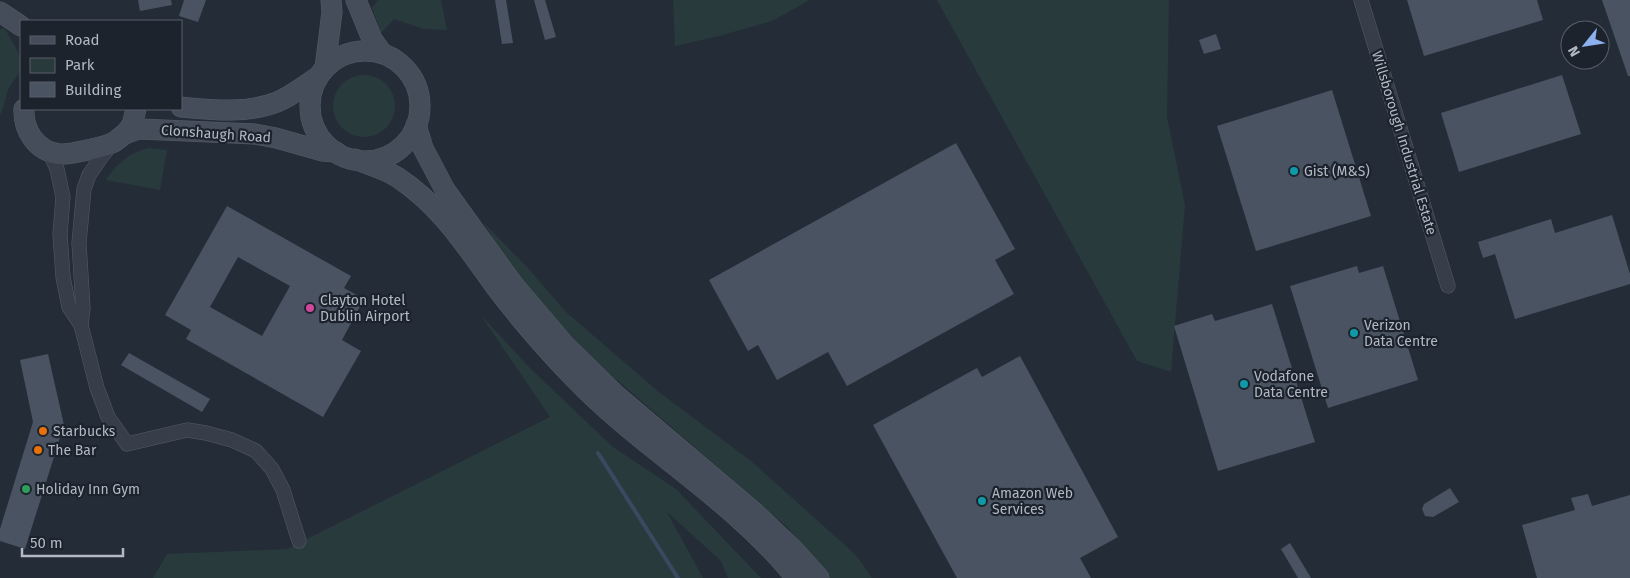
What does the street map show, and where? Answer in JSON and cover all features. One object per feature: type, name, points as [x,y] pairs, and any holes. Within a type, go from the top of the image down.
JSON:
[{"type":"main road","points":[[331,0],[332,12],[322,72],[313,89],[310,103],[312,117],[317,130],[325,142],[336,152],[395,176],[434,206],[469,248],[522,321],[574,379],[619,419],[733,512],[796,578]]},
{"type":"main road","points":[[356,0],[372,39],[382,54]]},
{"type":"main road","points":[[0,12],[20,25]]},
{"type":"main road","points":[[322,72],[337,58],[352,52],[367,51],[382,54],[400,63],[413,79],[420,100],[420,113],[416,126],[405,144],[387,156],[355,160]]},
{"type":"main road","name":"Clonshaugh Road","points":[[182,107],[215,110],[248,109],[276,102],[322,72]]},
{"type":"main road","points":[[24,110],[28,131],[38,145],[49,151]]},
{"type":"main road","points":[[120,138],[132,125],[136,110]]},
{"type":"main road","points":[[416,126],[423,148],[450,196],[512,283],[564,344],[616,395],[755,513],[793,549],[819,578]]},
{"type":"main road","name":"Clonshaugh Road","points":[[49,151],[60,154],[103,146],[140,129],[255,134],[322,151],[336,152]]},
{"type":"street","name":"Willsborough Industrial Estate","points":[[1361,0],[1448,286]]},
{"type":"street","points":[[120,138],[102,156],[89,175],[84,190],[79,243],[81,324],[97,388],[108,417],[127,444],[187,430],[232,440],[256,451],[272,469],[283,490],[299,541]]},
{"type":"street","points":[[49,151],[58,169],[63,197],[60,234],[63,277],[69,306],[81,324]]},
{"type":"green space","points":[[378,0],[441,0],[447,30],[424,29],[394,19],[381,33],[372,8]]},
{"type":"green space","points":[[673,0],[810,0],[772,21],[675,46]]},
{"type":"green space","points":[[937,0],[1169,0],[1167,117],[1185,205],[1171,372],[1137,361]]},
{"type":"green space","points":[[3,28],[6,30],[17,50],[20,58],[20,71],[9,88],[0,115],[0,30]]},
{"type":"green space","points":[[364,75],[381,80],[386,84],[390,89],[395,106],[390,123],[386,128],[381,132],[364,137],[347,132],[342,128],[338,123],[333,106],[338,89],[342,84],[347,80]]},
{"type":"green space","points":[[148,148],[167,150],[160,190],[106,180],[124,160]]},
{"type":"green space","points":[[483,222],[527,267],[566,312],[659,392],[751,461],[856,555],[872,578],[829,578],[788,528],[609,373],[524,289]]},
{"type":"green space","points":[[480,314],[529,367],[613,447],[676,489],[761,578],[728,578],[721,561],[667,512],[703,578],[153,578],[167,554],[287,549],[550,417]]},
{"type":"building","points":[[138,0],[171,0],[172,5],[140,11]]},
{"type":"building","points":[[184,0],[206,0],[198,22],[179,16]]},
{"type":"building","points":[[495,0],[506,0],[513,43],[502,44]]},
{"type":"building","points":[[534,0],[545,0],[556,37],[545,40]]},
{"type":"building","points":[[1407,0],[1537,0],[1543,20],[1424,56]]},
{"type":"building","points":[[1602,0],[1630,0],[1630,76],[1628,76]]},
{"type":"building","points":[[1216,34],[1221,49],[1204,54],[1199,40]]},
{"type":"building","points":[[1562,75],[1581,134],[1459,172],[1441,113]]},
{"type":"building","name":"Gist (M&S)","points":[[1332,90],[1371,216],[1256,251],[1217,126]]},
{"type":"building","points":[[956,143],[1015,249],[995,260],[1014,294],[847,386],[828,352],[777,380],[758,345],[748,351],[709,280]]},
{"type":"building","name":"Clayton Hotel Dublin Airport","points":[[227,206],[351,276],[344,288],[364,299],[342,340],[361,351],[323,417],[186,339],[191,330],[165,315]],"holes":[[[238,257],[290,286],[262,336],[210,307]]]},
{"type":"building","points":[[1612,215],[1630,274],[1630,284],[1515,319],[1495,254],[1483,258],[1478,242],[1551,219],[1555,233]]},
{"type":"building","name":"Verizon Data Centre","points":[[1357,266],[1359,273],[1383,266],[1418,380],[1328,408],[1290,286]]},
{"type":"building","name":"Vodafone Data Centre","points":[[1272,304],[1315,442],[1218,471],[1174,326],[1212,314],[1215,321]]},
{"type":"building","points":[[129,353],[210,399],[202,412],[121,365]]},
{"type":"building","points":[[48,354],[64,425],[25,549],[0,541],[0,529],[33,422],[20,360]]},
{"type":"building","name":"Amazon Web Services","points":[[1020,356],[1118,537],[1080,558],[1091,578],[957,578],[873,425],[977,368],[982,377]]},
{"type":"building","points":[[1450,488],[1459,502],[1433,517],[1425,516],[1422,509],[1424,504]]},
{"type":"building","points":[[1588,494],[1592,506],[1630,495],[1630,578],[1537,578],[1522,525],[1575,510],[1571,498]]},
{"type":"building","points":[[1290,543],[1311,578],[1298,578],[1281,549]]},
{"type":"waterway","points":[[598,453],[678,578]]},
{"type":"place","name":"Gist (M&S)","points":[[1294,171]]},
{"type":"place","name":"Clayton Hotel Dublin Airport","points":[[310,308]]},
{"type":"place","name":"Verizon Data Centre","points":[[1354,333]]},
{"type":"place","name":"Vodafone Data Centre","points":[[1244,384]]},
{"type":"place","name":"Starbucks","points":[[43,431]]},
{"type":"place","name":"The Bar","points":[[38,450]]},
{"type":"place","name":"Holiday Inn Gym","points":[[26,489]]},
{"type":"place","name":"Amazon Web Services","points":[[982,501]]}]
